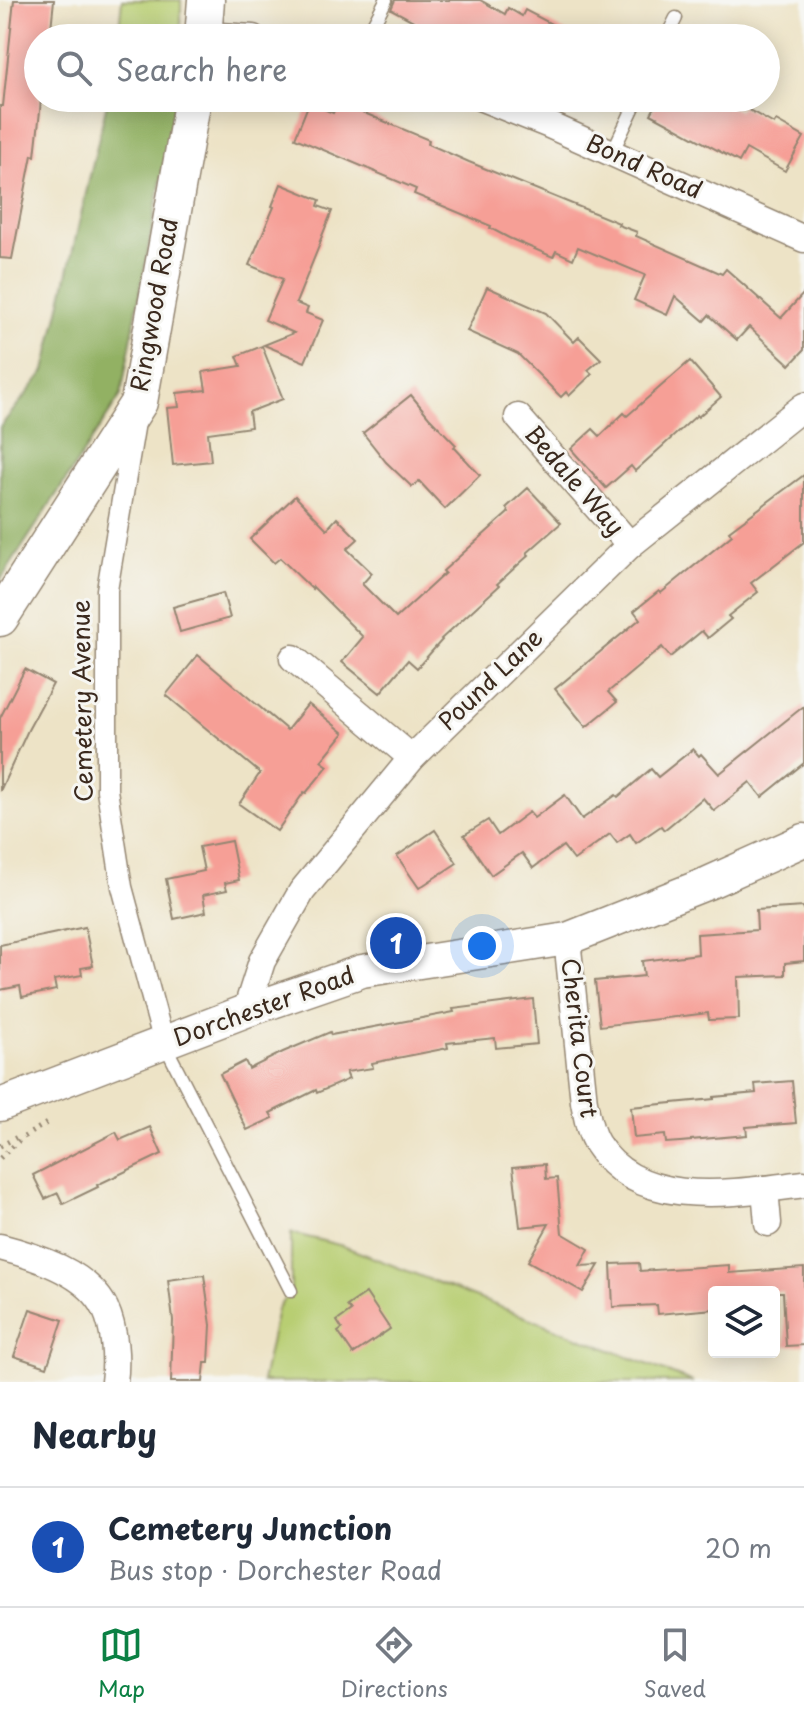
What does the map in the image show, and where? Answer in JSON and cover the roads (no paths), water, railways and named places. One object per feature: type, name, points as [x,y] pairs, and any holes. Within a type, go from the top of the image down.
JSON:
[{"type":"main road","name":"Ringwood Road","points":[[0,618],[139,402],[191,112]]},
{"type":"street","name":"Bond Road","points":[[515,112],[804,239]]},
{"type":"street","name":"Cemetery Avenue","points":[[139,402],[107,590],[107,790],[122,887],[164,1043]]},
{"type":"street","name":"Pound Lane","points":[[246,1011],[262,961],[302,891],[412,758],[630,545],[804,406]]},
{"type":"street","name":"Bedale Way","points":[[518,417],[630,545]]},
{"type":"street","points":[[293,658],[412,758]]},
{"type":"street","name":"Dorchester Road","points":[[0,1105],[246,1011],[362,971],[567,939],[708,883],[804,840]]},
{"type":"street","name":"Cherita Court","points":[[567,939],[584,1102],[596,1143],[612,1161],[645,1182],[672,1191],[736,1193],[804,1184]]},
{"type":"street","points":[[765,1189],[768,1223]]},
{"type":"street","points":[[0,1247],[34,1256],[89,1287],[105,1308],[109,1323],[114,1353],[114,1382]]},
{"type":"lane","points":[[373,24],[386,0]]},
{"type":"lane","points":[[673,24],[676,18]]},
{"type":"lane","points":[[612,153],[631,112]]},
{"type":"lane","points":[[164,1043],[291,1291]]},
{"type":"place","name":"Cemetery Junction","points":[[396,943]]}]
